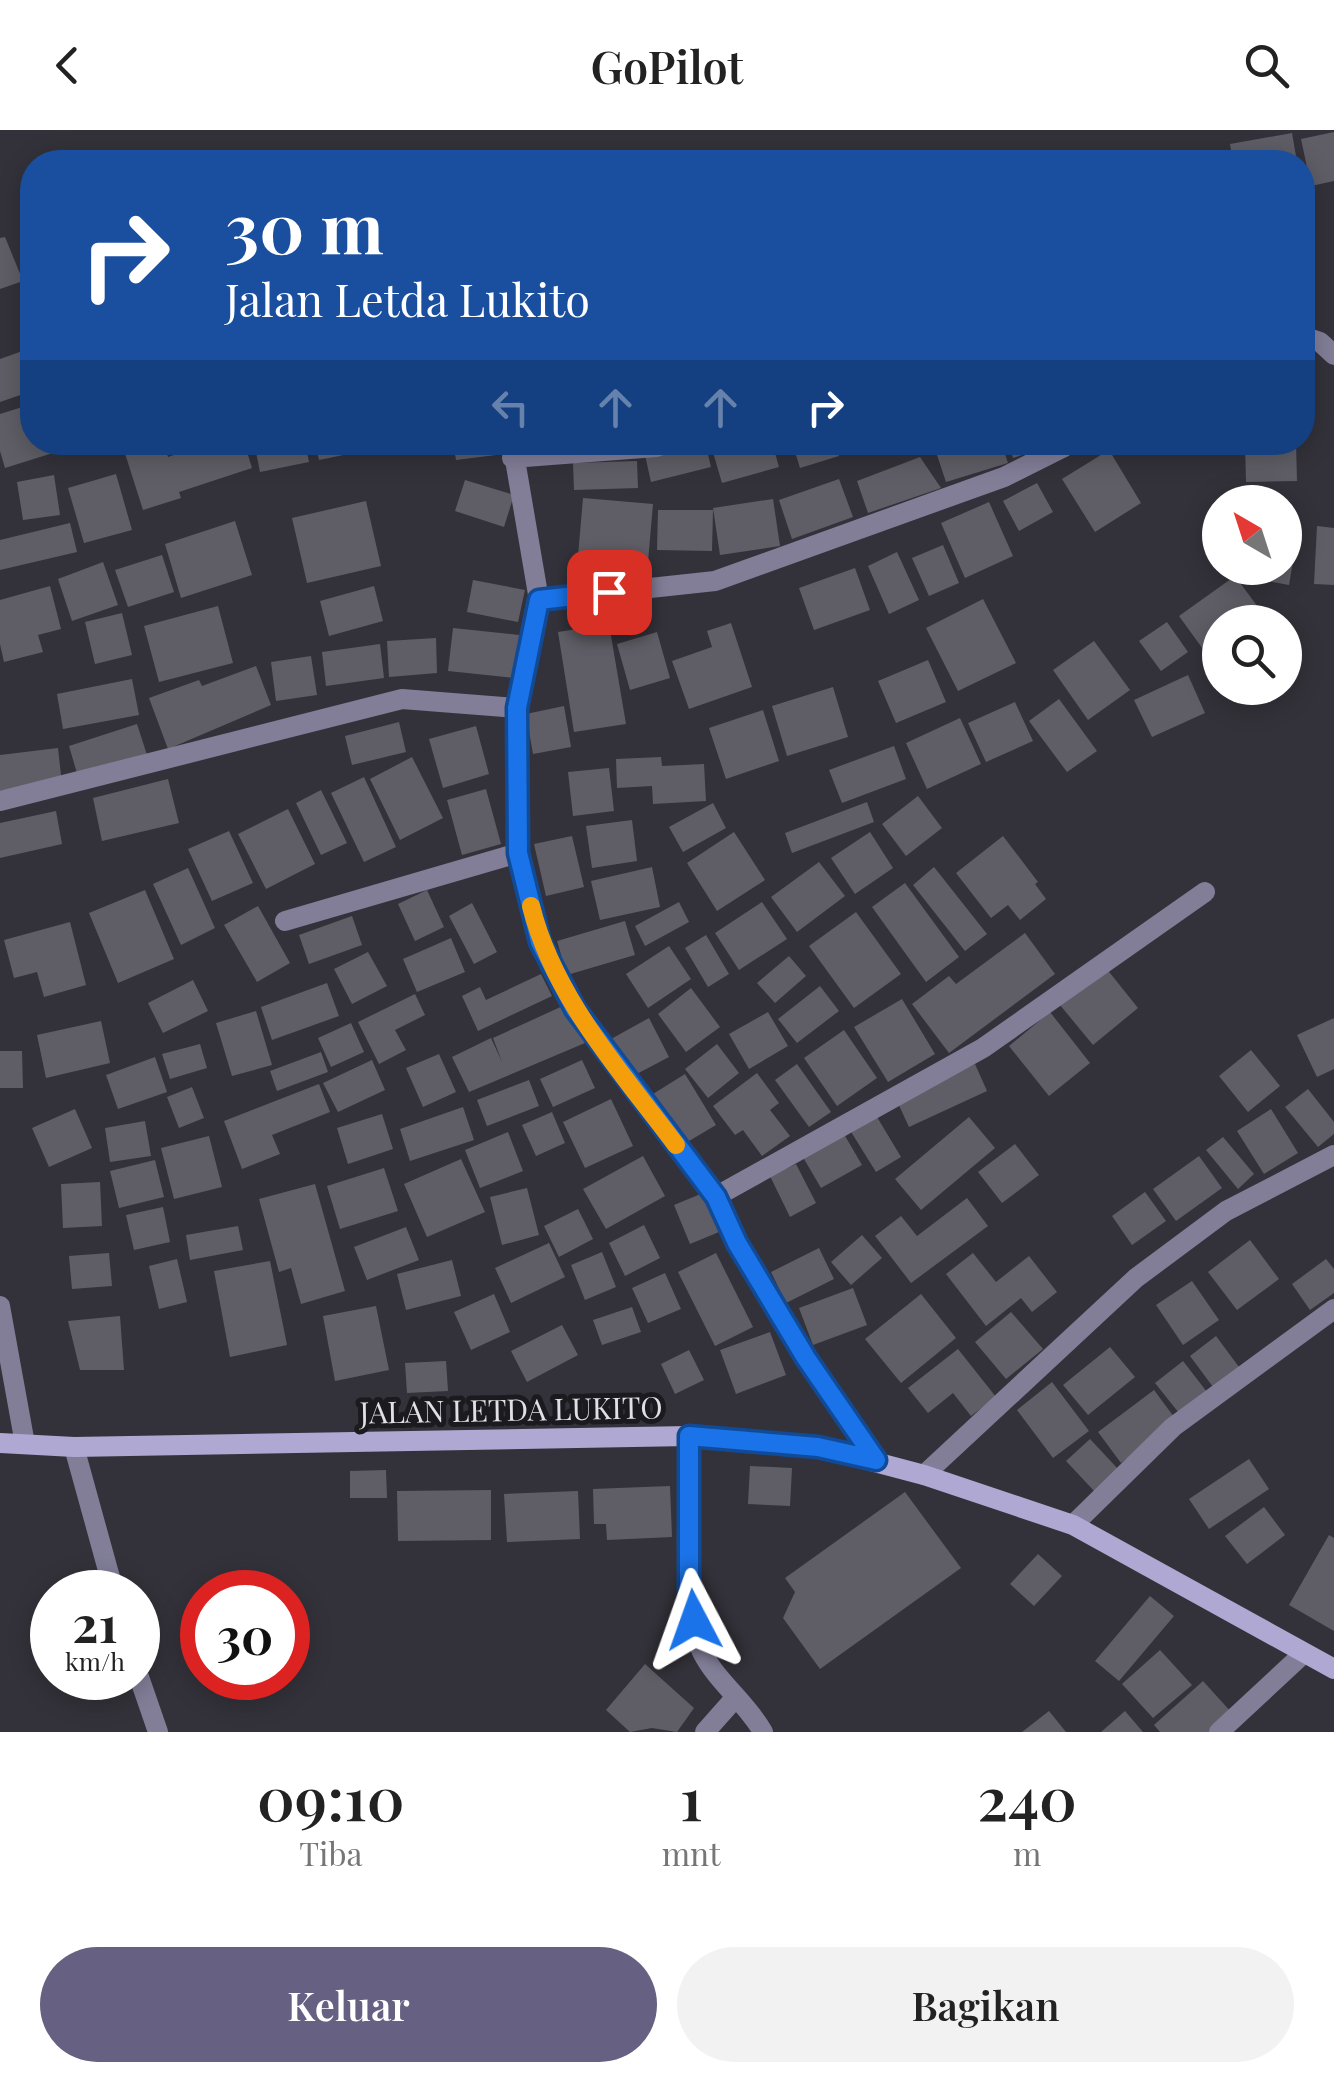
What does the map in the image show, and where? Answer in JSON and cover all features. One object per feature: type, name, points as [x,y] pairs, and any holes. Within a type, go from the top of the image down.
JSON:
[{"type":"street","points":[[513,455],[539,600],[517,708],[518,853],[540,942],[575,1009],[716,1197],[737,1243],[806,1358],[876,1460]]},
{"type":"street","points":[[539,600],[716,581],[1004,478],[1049,455]]},
{"type":"street","points":[[0,802],[402,699],[517,708]]},
{"type":"street","points":[[284,922],[518,853]]},
{"type":"street","points":[[716,1197],[983,1048],[1205,892]]},
{"type":"street","points":[[924,1474],[1136,1278],[1226,1211],[1334,1155]]},
{"type":"street","points":[[0,1306],[25,1444]]},
{"type":"street","points":[[1073,1526],[1172,1427],[1334,1309]]},
{"type":"street","points":[[689,1436],[689,1592],[695,1634],[708,1662],[763,1732]]},
{"type":"street","name":"JALAN LETDA LUKITO","points":[[0,1442],[74,1447],[689,1436],[818,1447],[924,1474],[1073,1526],[1334,1669]]},
{"type":"street","points":[[74,1447],[108,1570]]},
{"type":"street","points":[[1220,1732],[1303,1654]]},
{"type":"street","points":[[705,1732],[736,1697]]},
{"type":"street","points":[[147,1700],[158,1732]]},
{"type":"building","points":[[1334,132],[1334,181],[1315,185],[1315,150],[1303,150],[1301,139]]},
{"type":"building","points":[[1292,133],[1295,150],[1231,150],[1230,144]]},
{"type":"building","points":[[5,237],[20,282],[0,289],[0,238]]},
{"type":"building","points":[[20,352],[20,395],[0,402],[0,359]]},
{"type":"building","points":[[20,408],[20,455],[46,455],[5,468],[0,451],[0,414]]},
{"type":"building","points":[[126,455],[248,455],[252,468],[179,492],[181,498],[143,510]]},
{"type":"building","points":[[257,455],[308,455],[309,462],[260,472]]},
{"type":"building","points":[[318,455],[344,455],[319,460]]},
{"type":"building","points":[[455,455],[496,455],[456,460]]},
{"type":"building","points":[[645,455],[708,455],[711,467],[651,482]]},
{"type":"building","points":[[714,455],[776,455],[779,467],[722,483]]},
{"type":"building","points":[[796,455],[839,455],[839,456],[800,468]]},
{"type":"building","points":[[937,455],[1005,455],[1008,463],[946,482]]},
{"type":"building","points":[[1101,455],[1112,455],[1141,503],[1095,532],[1062,479]]},
{"type":"building","points":[[1245,455],[1296,455],[1297,481],[1246,482]]},
{"type":"building","points":[[920,457],[941,488],[868,513],[857,481]]},
{"type":"building","points":[[637,461],[638,488],[574,490],[573,463]]},
{"type":"building","points":[[116,474],[132,530],[84,543],[68,488]]},
{"type":"building","points":[[54,475],[60,515],[23,520],[17,482]]},
{"type":"building","points":[[839,479],[853,517],[792,539],[779,500]]},
{"type":"building","points":[[465,480],[514,495],[504,527],[455,511]]},
{"type":"building","points":[[1037,483],[1053,512],[1019,531],[1003,501]]},
{"type":"building","points":[[583,498],[653,504],[648,562],[578,556]]},
{"type":"building","points":[[773,499],[780,546],[720,555],[713,508]]},
{"type":"building","points":[[366,501],[381,566],[307,583],[292,518]]},
{"type":"building","points":[[989,502],[1013,556],[965,578],[941,523]]},
{"type":"building","points":[[658,510],[713,510],[712,551],[657,550]]},
{"type":"building","points":[[235,521],[252,575],[181,598],[165,544]]},
{"type":"building","points":[[70,523],[77,552],[0,570],[0,540]]},
{"type":"building","points":[[1317,526],[1334,528],[1334,585],[1314,584]]},
{"type":"building","points":[[943,545],[959,583],[929,596],[912,558]]},
{"type":"building","points":[[897,552],[919,600],[889,614],[868,566]]},
{"type":"building","points":[[162,555],[174,592],[128,607],[115,570]]},
{"type":"building","points":[[103,562],[118,605],[72,621],[58,579]]},
{"type":"building","points":[[855,568],[870,610],[814,630],[799,588]]},
{"type":"building","points":[[473,580],[525,590],[518,622],[467,612]]},
{"type":"building","points":[[1222,585],[1242,585],[1256,605],[1202,605],[1202,648],[1179,616]]},
{"type":"building","points":[[50,586],[61,629],[38,635],[43,652],[4,662],[0,600]]},
{"type":"building","points":[[374,586],[383,621],[329,636],[320,601]]},
{"type":"building","points":[[983,599],[1016,663],[958,691],[926,628]]},
{"type":"building","points":[[218,606],[233,663],[159,682],[144,626]]},
{"type":"building","points":[[122,613],[132,655],[95,664],[85,622]]},
{"type":"building","points":[[1167,622],[1188,652],[1161,671],[1139,641]]},
{"type":"building","points":[[731,623],[752,687],[689,709],[672,661],[712,647],[707,631]]},
{"type":"building","points":[[609,624],[626,724],[574,732],[558,632]]},
{"type":"building","points":[[453,628],[519,635],[515,678],[448,671]]},
{"type":"building","points":[[657,632],[670,678],[630,690],[617,644]]},
{"type":"building","points":[[436,638],[437,673],[389,677],[387,641]]},
{"type":"building","points":[[1094,641],[1130,690],[1088,720],[1053,670]]},
{"type":"building","points":[[380,644],[384,678],[326,686],[322,652]]},
{"type":"building","points":[[311,656],[317,695],[276,701],[271,662]]},
{"type":"building","points":[[928,660],[946,702],[896,723],[878,681]]},
{"type":"building","points":[[256,666],[271,705],[168,749],[149,698],[199,680],[202,686]]},
{"type":"building","points":[[1188,675],[1205,713],[1152,737],[1134,700]]},
{"type":"building","points":[[132,679],[139,715],[63,729],[57,694]]},
{"type":"building","points":[[833,687],[848,737],[787,756],[772,706]]},
{"type":"building","points":[[1059,699],[1097,751],[1067,772],[1029,721]]},
{"type":"building","points":[[1015,702],[1033,741],[986,762],[968,723]]},
{"type":"building","points":[[564,706],[571,747],[533,754],[526,714]]},
{"type":"building","points":[[763,710],[779,761],[726,779],[709,728]]},
{"type":"building","points":[[960,718],[981,764],[927,789],[906,743]]},
{"type":"building","points":[[399,722],[406,752],[352,765],[345,736]]},
{"type":"building","points":[[137,724],[148,758],[79,780],[69,746]]},
{"type":"building","points":[[476,726],[489,774],[443,788],[429,739]]},
{"type":"building","points":[[894,746],[906,779],[842,803],[829,770]]},
{"type":"building","points":[[58,748],[62,784],[0,791],[0,755]]},
{"type":"building","points":[[412,757],[443,818],[400,840],[370,779]]},
{"type":"building","points":[[661,757],[662,766],[704,764],[706,801],[653,804],[652,786],[617,788],[616,759]]},
{"type":"building","points":[[609,768],[614,811],[573,816],[568,772]]},
{"type":"building","points":[[364,777],[396,847],[364,862],[331,793]]},
{"type":"building","points":[[168,779],[179,823],[102,841],[93,798]]},
{"type":"building","points":[[486,789],[501,844],[462,855],[447,800]]},
{"type":"building","points":[[321,790],[347,843],[321,855],[296,803]]},
{"type":"building","points":[[918,796],[942,828],[906,856],[882,824]]},
{"type":"building","points":[[867,802],[874,822],[792,853],[785,833]]},
{"type":"building","points":[[713,803],[726,828],[683,852],[669,827]]},
{"type":"building","points":[[288,809],[315,864],[266,889],[238,834]]},
{"type":"building","points":[[56,811],[62,844],[0,858],[0,823]]},
{"type":"building","points":[[632,820],[637,861],[592,868],[586,826]]},
{"type":"building","points":[[229,831],[253,883],[212,901],[188,849]]},
{"type":"building","points":[[734,832],[765,880],[717,911],[687,863]]},
{"type":"building","points":[[870,832],[893,868],[855,894],[831,858]]},
{"type":"building","points":[[572,836],[584,887],[546,896],[534,844]]},
{"type":"building","points":[[1003,836],[1046,899],[1020,920],[1008,905],[991,918],[956,873]]},
{"type":"building","points":[[819,862],[845,896],[797,932],[771,897]]},
{"type":"building","points":[[652,867],[660,907],[600,920],[591,881]]},
{"type":"building","points":[[934,867],[987,934],[965,951],[913,885]]},
{"type":"building","points":[[188,868],[215,928],[181,945],[153,884]]},
{"type":"building","points":[[905,883],[959,957],[926,982],[872,907]]},
{"type":"building","points":[[145,890],[174,959],[118,983],[89,913]]},
{"type":"building","points":[[427,890],[444,927],[415,941],[398,904]]},
{"type":"building","points":[[679,902],[689,922],[645,946],[635,926]]},
{"type":"building","points":[[762,902],[787,939],[739,970],[715,933]]},
{"type":"building","points":[[472,903],[497,952],[474,964],[449,916]]},
{"type":"building","points":[[258,906],[290,963],[257,982],[224,925]]},
{"type":"building","points":[[856,912],[901,974],[854,1008],[809,946]]},
{"type":"building","points":[[352,916],[362,945],[309,964],[299,935]]},
{"type":"building","points":[[625,921],[635,955],[567,975],[557,941]]},
{"type":"building","points":[[70,922],[86,985],[44,997],[37,972],[14,978],[4,940]]},
{"type":"building","points":[[1025,933],[1055,974],[949,1053],[912,1004],[949,976],[956,984]]},
{"type":"building","points":[[706,935],[729,974],[708,987],[685,948]]},
{"type":"building","points":[[451,938],[465,972],[417,992],[403,959]]},
{"type":"building","points":[[669,946],[691,979],[648,1008],[626,974]]},
{"type":"building","points":[[368,952],[387,986],[352,1004],[334,969]]},
{"type":"building","points":[[789,956],[806,976],[775,1003],[757,983]]},
{"type":"building","points":[[1106,968],[1138,1008],[1093,1045],[1060,1005]]},
{"type":"building","points":[[541,974],[552,996],[478,1031],[462,996],[480,987],[486,1000]]},
{"type":"building","points":[[193,980],[208,1011],[163,1033],[148,1003]]},
{"type":"building","points":[[327,983],[339,1016],[272,1040],[261,1007]]},
{"type":"building","points":[[820,986],[839,1011],[797,1043],[778,1019]]},
{"type":"building","points":[[691,988],[720,1027],[686,1052],[658,1014]]},
{"type":"building","points":[[415,994],[425,1015],[395,1030],[406,1050],[379,1064],[358,1022]]},
{"type":"building","points":[[902,999],[935,1054],[888,1082],[854,1027]]},
{"type":"building","points":[[567,1004],[585,1043],[469,1092],[452,1057],[491,1038],[502,1062],[493,1038]]},
{"type":"building","points":[[256,1011],[272,1065],[232,1076],[216,1023]]},
{"type":"building","points":[[768,1012],[788,1046],[749,1069],[729,1034]]},
{"type":"building","points":[[1050,1012],[1090,1063],[1049,1096],[1009,1046]]},
{"type":"building","points":[[649,1018],[669,1057],[631,1077],[611,1039]]},
{"type":"building","points":[[1334,1018],[1334,1069],[1317,1077],[1297,1035]]},
{"type":"building","points":[[101,1021],[110,1063],[46,1078],[37,1035]]},
{"type":"building","points":[[351,1023],[364,1052],[331,1067],[318,1038]]},
{"type":"building","points":[[844,1030],[877,1078],[837,1106],[804,1058]]},
{"type":"building","points":[[200,1044],[207,1068],[170,1079],[162,1054]]},
{"type":"building","points":[[717,1044],[739,1073],[708,1098],[685,1069]]},
{"type":"building","points":[[1251,1050],[1280,1086],[1248,1112],[1219,1076]]},
{"type":"building","points":[[0,1051],[22,1051],[23,1088],[0,1088]]},
{"type":"building","points":[[321,1052],[328,1072],[277,1091],[270,1071]]},
{"type":"building","points":[[439,1054],[456,1092],[423,1107],[406,1068]]},
{"type":"building","points":[[155,1057],[167,1092],[118,1109],[106,1075]]},
{"type":"building","points":[[372,1060],[385,1090],[338,1112],[323,1083]]},
{"type":"building","points":[[582,1060],[595,1088],[553,1107],[540,1079]]},
{"type":"building","points":[[797,1064],[831,1112],[809,1127],[775,1080]]},
{"type":"building","points":[[975,1064],[987,1091],[909,1127],[897,1101]]},
{"type":"building","points":[[757,1073],[779,1103],[770,1110],[790,1136],[762,1156],[743,1130],[735,1135],[713,1106]]},
{"type":"building","points":[[685,1074],[716,1125],[684,1144],[653,1094]]},
{"type":"building","points":[[529,1080],[539,1106],[487,1126],[477,1100]]},
{"type":"building","points":[[319,1084],[330,1112],[272,1135],[280,1154],[242,1169],[224,1121]]},
{"type":"building","points":[[192,1087],[204,1118],[179,1128],[167,1097]]},
{"type":"building","points":[[1308,1089],[1334,1122],[1334,1134],[1318,1147],[1285,1107]]},
{"type":"building","points":[[611,1099],[633,1146],[585,1168],[563,1122]]},
{"type":"building","points":[[463,1107],[474,1140],[410,1161],[400,1129]]},
{"type":"building","points":[[75,1109],[92,1148],[49,1167],[32,1128]]},
{"type":"building","points":[[1271,1109],[1298,1153],[1264,1174],[1237,1131]]},
{"type":"building","points":[[552,1112],[565,1143],[536,1156],[522,1125]]},
{"type":"building","points":[[874,1112],[901,1157],[876,1172],[848,1127]]},
{"type":"building","points":[[382,1114],[393,1149],[348,1164],[337,1128]]},
{"type":"building","points":[[969,1117],[995,1148],[921,1210],[895,1179]]},
{"type":"building","points":[[145,1121],[151,1156],[110,1162],[105,1128]]},
{"type":"building","points":[[841,1129],[862,1165],[821,1188],[800,1152]]},
{"type":"building","points":[[508,1132],[523,1171],[480,1188],[465,1150]]},
{"type":"building","points":[[209,1136],[222,1187],[174,1199],[161,1148]]},
{"type":"building","points":[[1223,1137],[1254,1174],[1238,1189],[1206,1150]]},
{"type":"building","points":[[1015,1144],[1039,1175],[1002,1203],[978,1172]]},
{"type":"building","points":[[643,1156],[665,1196],[606,1229],[583,1189]]},
{"type":"building","points":[[1199,1156],[1222,1188],[1176,1221],[1153,1189]]},
{"type":"building","points":[[461,1159],[485,1212],[427,1237],[404,1184]]},
{"type":"building","points":[[155,1160],[164,1197],[119,1208],[110,1171]]},
{"type":"building","points":[[796,1164],[816,1203],[790,1217],[770,1176]]},
{"type":"building","points":[[384,1168],[398,1211],[340,1229],[327,1186]]},
{"type":"building","points":[[100,1182],[102,1226],[63,1228],[61,1184]]},
{"type":"building","points":[[315,1184],[345,1291],[301,1304],[291,1268],[279,1272],[259,1199]]},
{"type":"building","points":[[527,1188],[539,1235],[502,1245],[490,1197]]},
{"type":"building","points":[[1145,1192],[1166,1221],[1132,1245],[1112,1216]]},
{"type":"building","points":[[703,1193],[719,1232],[690,1244],[674,1205]]},
{"type":"building","points":[[967,1198],[988,1226],[911,1283],[875,1236],[901,1216],[917,1236]]},
{"type":"building","points":[[163,1207],[170,1242],[134,1250],[126,1215]]},
{"type":"building","points":[[578,1209],[593,1239],[559,1257],[544,1226]]},
{"type":"building","points":[[644,1225],[660,1258],[625,1276],[609,1243]]},
{"type":"building","points":[[238,1226],[243,1250],[190,1260],[186,1235]]},
{"type":"building","points":[[406,1227],[419,1260],[367,1280],[354,1247]]},
{"type":"building","points":[[862,1235],[882,1258],[851,1285],[831,1262]]},
{"type":"building","points":[[1250,1240],[1279,1279],[1237,1310],[1208,1272]]},
{"type":"building","points":[[549,1243],[565,1277],[511,1303],[495,1268]]},
{"type":"building","points":[[819,1248],[834,1279],[786,1303],[771,1272]]},
{"type":"building","points":[[602,1252],[616,1287],[585,1300],[571,1265]]},
{"type":"building","points":[[109,1253],[112,1286],[72,1289],[69,1256]]},
{"type":"building","points":[[716,1253],[753,1327],[715,1346],[678,1272]]},
{"type":"building","points":[[973,1253],[996,1282],[1029,1256],[1057,1292],[1032,1312],[1021,1298],[986,1326],[946,1274]]},
{"type":"building","points":[[177,1259],[187,1302],[159,1309],[149,1266]]},
{"type":"building","points":[[1326,1259],[1334,1269],[1334,1293],[1310,1310],[1292,1284]]},
{"type":"building","points":[[452,1260],[461,1296],[406,1310],[397,1274]]},
{"type":"building","points":[[270,1261],[287,1345],[230,1357],[214,1271]]},
{"type":"building","points":[[665,1273],[681,1309],[648,1323],[632,1288]]},
{"type":"building","points":[[1192,1281],[1219,1320],[1183,1345],[1156,1305]]},
{"type":"building","points":[[853,1288],[867,1325],[813,1345],[799,1308]]},
{"type":"building","points":[[494,1294],[510,1332],[471,1350],[454,1312]]},
{"type":"building","points":[[921,1294],[956,1338],[901,1383],[865,1339]]},
{"type":"building","points":[[376,1306],[389,1370],[335,1381],[323,1316]]},
{"type":"building","points":[[632,1307],[641,1332],[602,1345],[593,1320]]},
{"type":"building","points":[[1011,1312],[1043,1349],[1006,1379],[975,1342]]},
{"type":"building","points":[[120,1316],[124,1370],[80,1370],[68,1321]]},
{"type":"building","points":[[562,1325],[578,1355],[527,1382],[511,1351]]},
{"type":"building","points":[[770,1332],[786,1375],[736,1394],[720,1350]]},
{"type":"building","points":[[1216,1336],[1239,1367],[1213,1387],[1190,1356]]},
{"type":"building","points":[[1110,1347],[1135,1377],[1088,1415],[1063,1385]]},
{"type":"building","points":[[958,1349],[996,1397],[971,1416],[953,1393],[928,1413],[908,1388]]},
{"type":"building","points":[[689,1350],[704,1380],[675,1394],[661,1364]]},
{"type":"building","points":[[446,1361],[448,1391],[407,1393],[405,1363]]},
{"type":"building","points":[[1183,1361],[1207,1392],[1179,1413],[1155,1383]]},
{"type":"building","points":[[1052,1382],[1089,1431],[1053,1458],[1017,1410]]},
{"type":"building","points":[[1154,1390],[1177,1421],[1121,1463],[1098,1432]]},
{"type":"building","points":[[1090,1439],[1119,1470],[1095,1492],[1066,1461]]},
{"type":"building","points":[[1249,1459],[1269,1489],[1209,1529],[1189,1499]]},
{"type":"building","points":[[750,1466],[792,1468],[790,1506],[748,1504]]},
{"type":"building","points":[[386,1470],[387,1498],[350,1498],[350,1471]]},
{"type":"building","points":[[670,1486],[672,1537],[607,1540],[606,1524],[594,1524],[593,1489]]},
{"type":"building","points":[[491,1490],[491,1540],[398,1541],[397,1491]]},
{"type":"building","points":[[578,1491],[580,1539],[507,1542],[504,1494]]},
{"type":"building","points":[[905,1492],[961,1568],[820,1669],[783,1618],[795,1592],[785,1578]]},
{"type":"building","points":[[1264,1507],[1285,1535],[1247,1564],[1225,1536]]},
{"type":"building","points":[[1329,1535],[1334,1538],[1334,1631],[1289,1605]]},
{"type":"building","points":[[1038,1554],[1062,1576],[1034,1606],[1010,1584]]},
{"type":"building","points":[[1150,1596],[1174,1616],[1119,1681],[1095,1661]]},
{"type":"building","points":[[1160,1650],[1192,1685],[1153,1718],[1122,1684]]},
{"type":"building","points":[[645,1664],[694,1708],[677,1732],[652,1728],[630,1732],[606,1710]]},
{"type":"building","points":[[1203,1681],[1232,1713],[1211,1732],[1160,1732],[1154,1725]]},
{"type":"building","points":[[1049,1711],[1066,1732],[1022,1732]]},
{"type":"building","points":[[1125,1711],[1143,1732],[1101,1732]]},
{"type":"slow traffic","points":[[531,906],[540,942],[575,1009],[676,1145]]},
{"type":"route","points":[[609,592],[539,600],[524,672],[517,708],[518,853],[540,942],[575,1009],[716,1197],[737,1243],[806,1358],[876,1460],[818,1447],[689,1436],[689,1592],[694,1620]]}]
